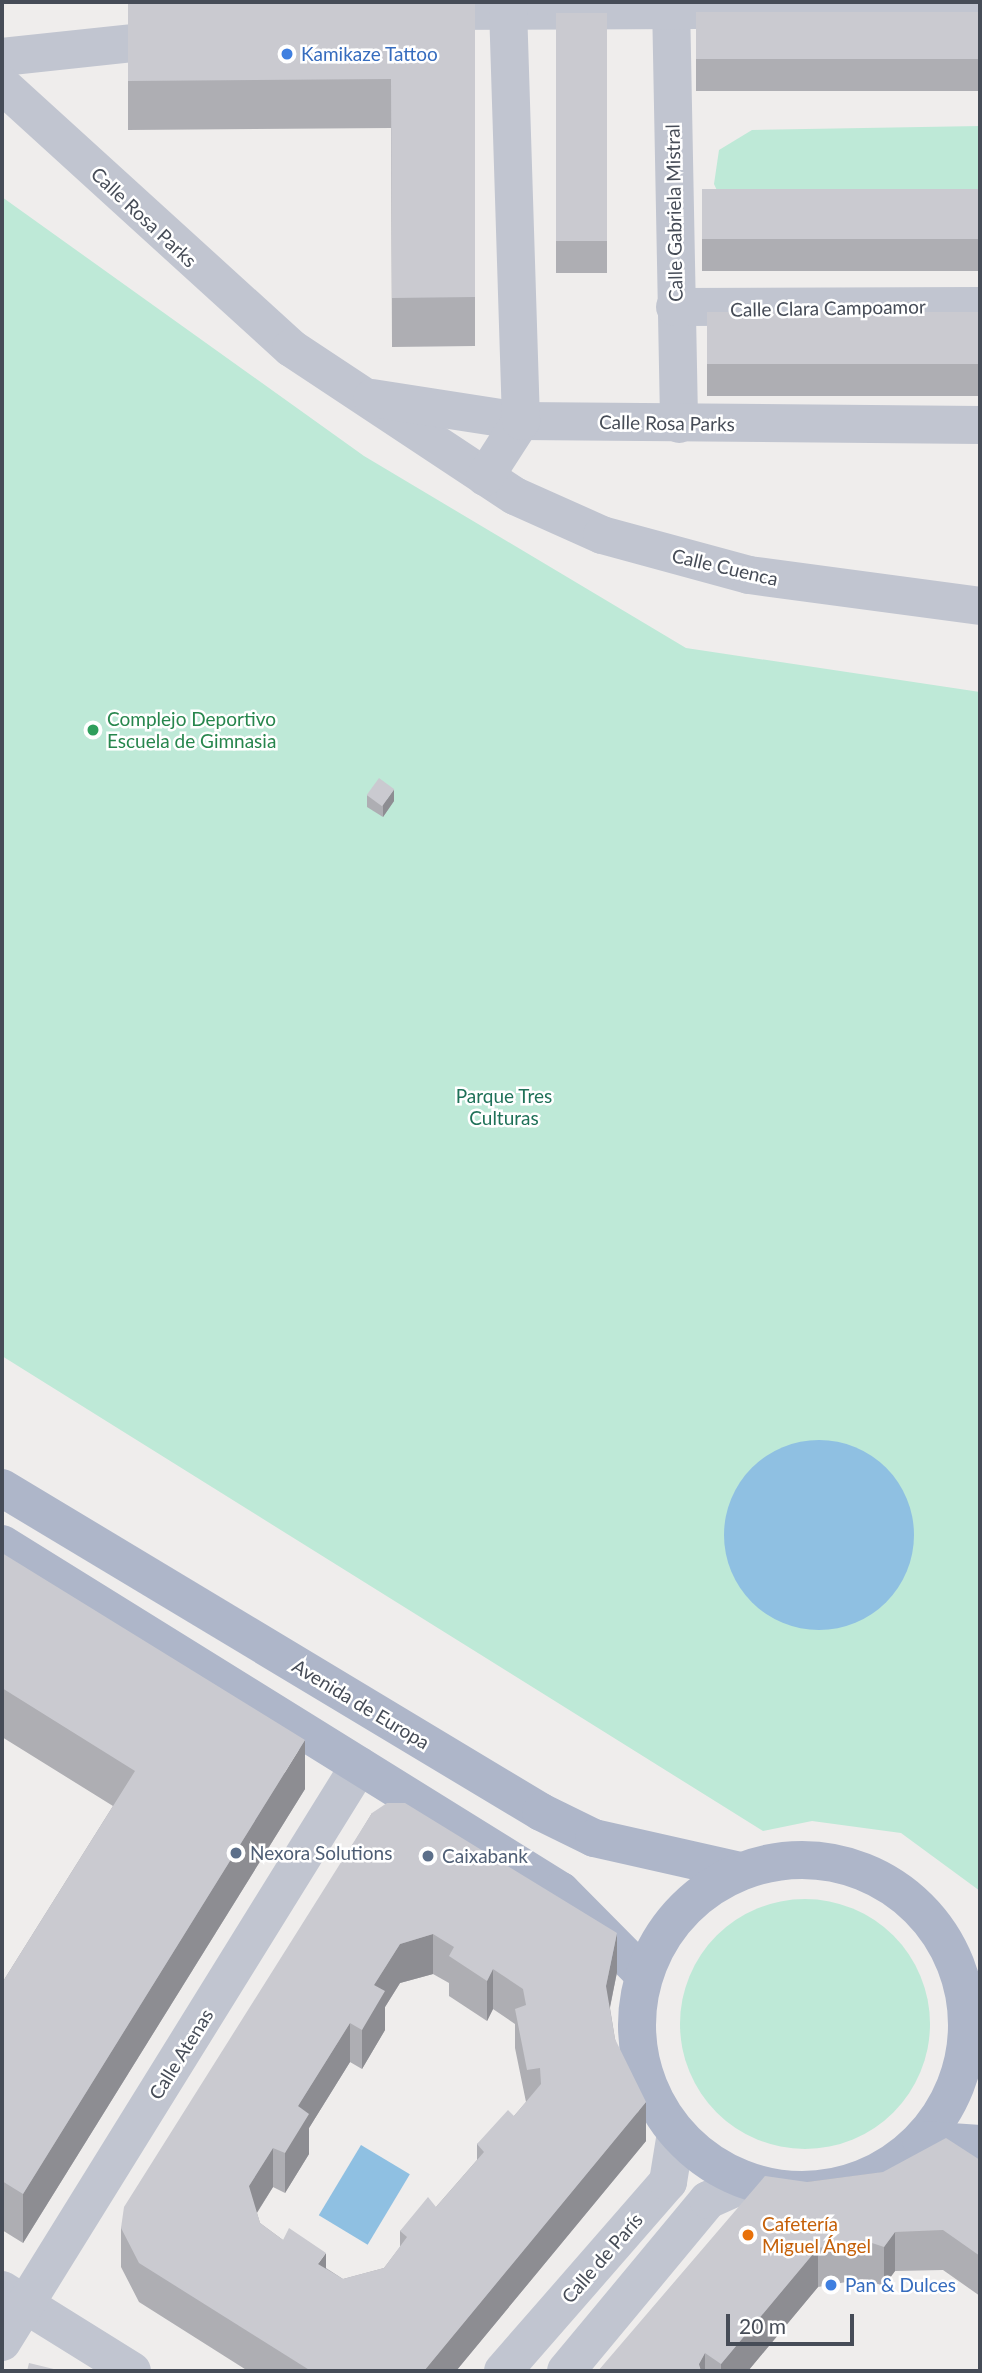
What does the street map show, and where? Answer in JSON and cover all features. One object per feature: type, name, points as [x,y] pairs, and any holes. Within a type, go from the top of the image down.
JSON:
[{"type":"main road","name":"Avenida de Europa","points":[[2,1488],[541,1812],[594,1838],[740,1871]]},
{"type":"main road","points":[[2,1544],[561,1891],[644,1975]]},
{"type":"main road","name":"Avenida de Europa","points":[[787,1860],[836,1863],[891,1886],[920,1907],[949,1946],[965,1992],[974,2043],[950,2098],[921,2140],[884,2169],[840,2186],[793,2190],[748,2182],[709,2162],[676,2133],[653,2098],[640,2059],[637,2017],[644,1975],[674,1922],[698,1896],[740,1871],[787,1860]]},
{"type":"main road","points":[[921,2140],[980,2144]]},
{"type":"street","points":[[391,11],[671,6],[980,9]]},
{"type":"street","name":"Calle Gabriela Mistral","points":[[671,6],[679,424]]},
{"type":"street","points":[[485,477],[521,421],[508,11]]},
{"type":"street","points":[[2,57],[218,34]]},
{"type":"street","name":"Calle Rosa Parks","points":[[2,85],[237,302],[356,395],[485,477]]},
{"type":"street","name":"Calle Clara Campoamor","points":[[675,307],[980,306]]},
{"type":"street","name":"Calle Rosa Parks","points":[[356,395],[521,421],[980,425]]},
{"type":"street","name":"Calle Cuenca","points":[[485,477],[577,524],[643,548],[749,575],[980,606]]},
{"type":"street","name":"Calle Atenas","points":[[2,2342],[14,2298],[359,1766]]},
{"type":"street","name":"Calle de París","points":[[503,2371],[668,2182],[676,2133]]},
{"type":"street","points":[[566,2371],[708,2200],[748,2182]]},
{"type":"street","points":[[14,2298],[132,2371]]},
{"type":"green space","points":[[980,126],[980,201],[721,199],[714,184],[719,150],[752,130]]},
{"type":"green space","name":"Parque Tres Culturas","points":[[2,197],[364,456],[686,648],[980,692],[980,1891],[901,1833],[812,1821],[763,1831],[2,1356]]},
{"type":"green space","points":[[805,1899],[841,1905],[864,1914],[884,1927],[902,1945],[920,1976],[930,2024],[924,2060],[915,2083],[902,2103],[884,2121],[853,2139],[805,2149],[769,2143],[746,2134],[726,2121],[708,2103],[690,2072],[680,2024],[686,1988],[695,1965],[708,1945],[726,1927],[757,1909]]},
{"type":"water","points":[[819,1440],[855,1447],[886,1468],[907,1499],[914,1535],[907,1571],[886,1602],[855,1623],[819,1630],[783,1623],[752,1602],[731,1571],[724,1535],[731,1499],[752,1468],[783,1447]]},
{"type":"water","points":[[361,2145],[410,2174],[368,2245],[319,2215]]},
{"type":"building","points":[[128,2],[475,2],[475,297],[392,298],[391,79],[128,81]]},
{"type":"building","points":[[696,12],[980,12],[980,59],[696,59]]},
{"type":"building","points":[[556,13],[607,13],[607,241],[556,241]]},
{"type":"building","points":[[702,189],[980,189],[980,239],[702,239]]},
{"type":"building","points":[[707,312],[980,312],[980,364],[707,364]]},
{"type":"building","points":[[379,778],[394,789],[382,806],[367,795]]},
{"type":"building","points":[[2,1553],[305,1740],[23,2194],[2,2181],[2,1983],[135,1771],[2,1688]]},
{"type":"building","points":[[387,1803],[405,1803],[617,1933],[606,1986],[615,2039],[646,2102],[424,2371],[311,2371],[139,2263],[121,2228],[124,2207],[372,1813]],"holes":[[[433,1934],[454,1947],[449,1956],[487,1981],[493,1969],[523,1989],[526,2005],[515,2009],[527,2070],[540,2068],[541,2084],[514,2116],[508,2110],[477,2144],[484,2152],[436,2207],[428,2197],[400,2231],[407,2237],[384,2268],[343,2279],[318,2264],[326,2253],[289,2228],[283,2240],[260,2223],[249,2186],[273,2148],[285,2153],[309,2114],[298,2106],[350,2023],[362,2030],[385,1991],[374,1985],[400,1944]]]},
{"type":"building","points":[[946,2138],[980,2160],[980,2256],[943,2230],[895,2232],[884,2247],[863,2240],[818,2248],[721,2364],[705,2353],[699,2364],[701,2371],[598,2371],[765,2176],[807,2182],[883,2172]]},
{"type":"building","points":[[29,2363],[62,2371],[27,2371]]},
{"type":"place","name":"Kamikaze Tattoo","points":[[287,54]]},
{"type":"place","name":"Complejo Deportivo Escuela de Gimnasia","points":[[93,730]]},
{"type":"place","name":"Nexora Solutions","points":[[236,1853]]},
{"type":"place","name":"Caixabank","points":[[428,1856]]},
{"type":"place","name":"Cafetería Miguel Ángel","points":[[748,2235]]},
{"type":"place","name":"Pan & Dulces","points":[[831,2285]]}]
